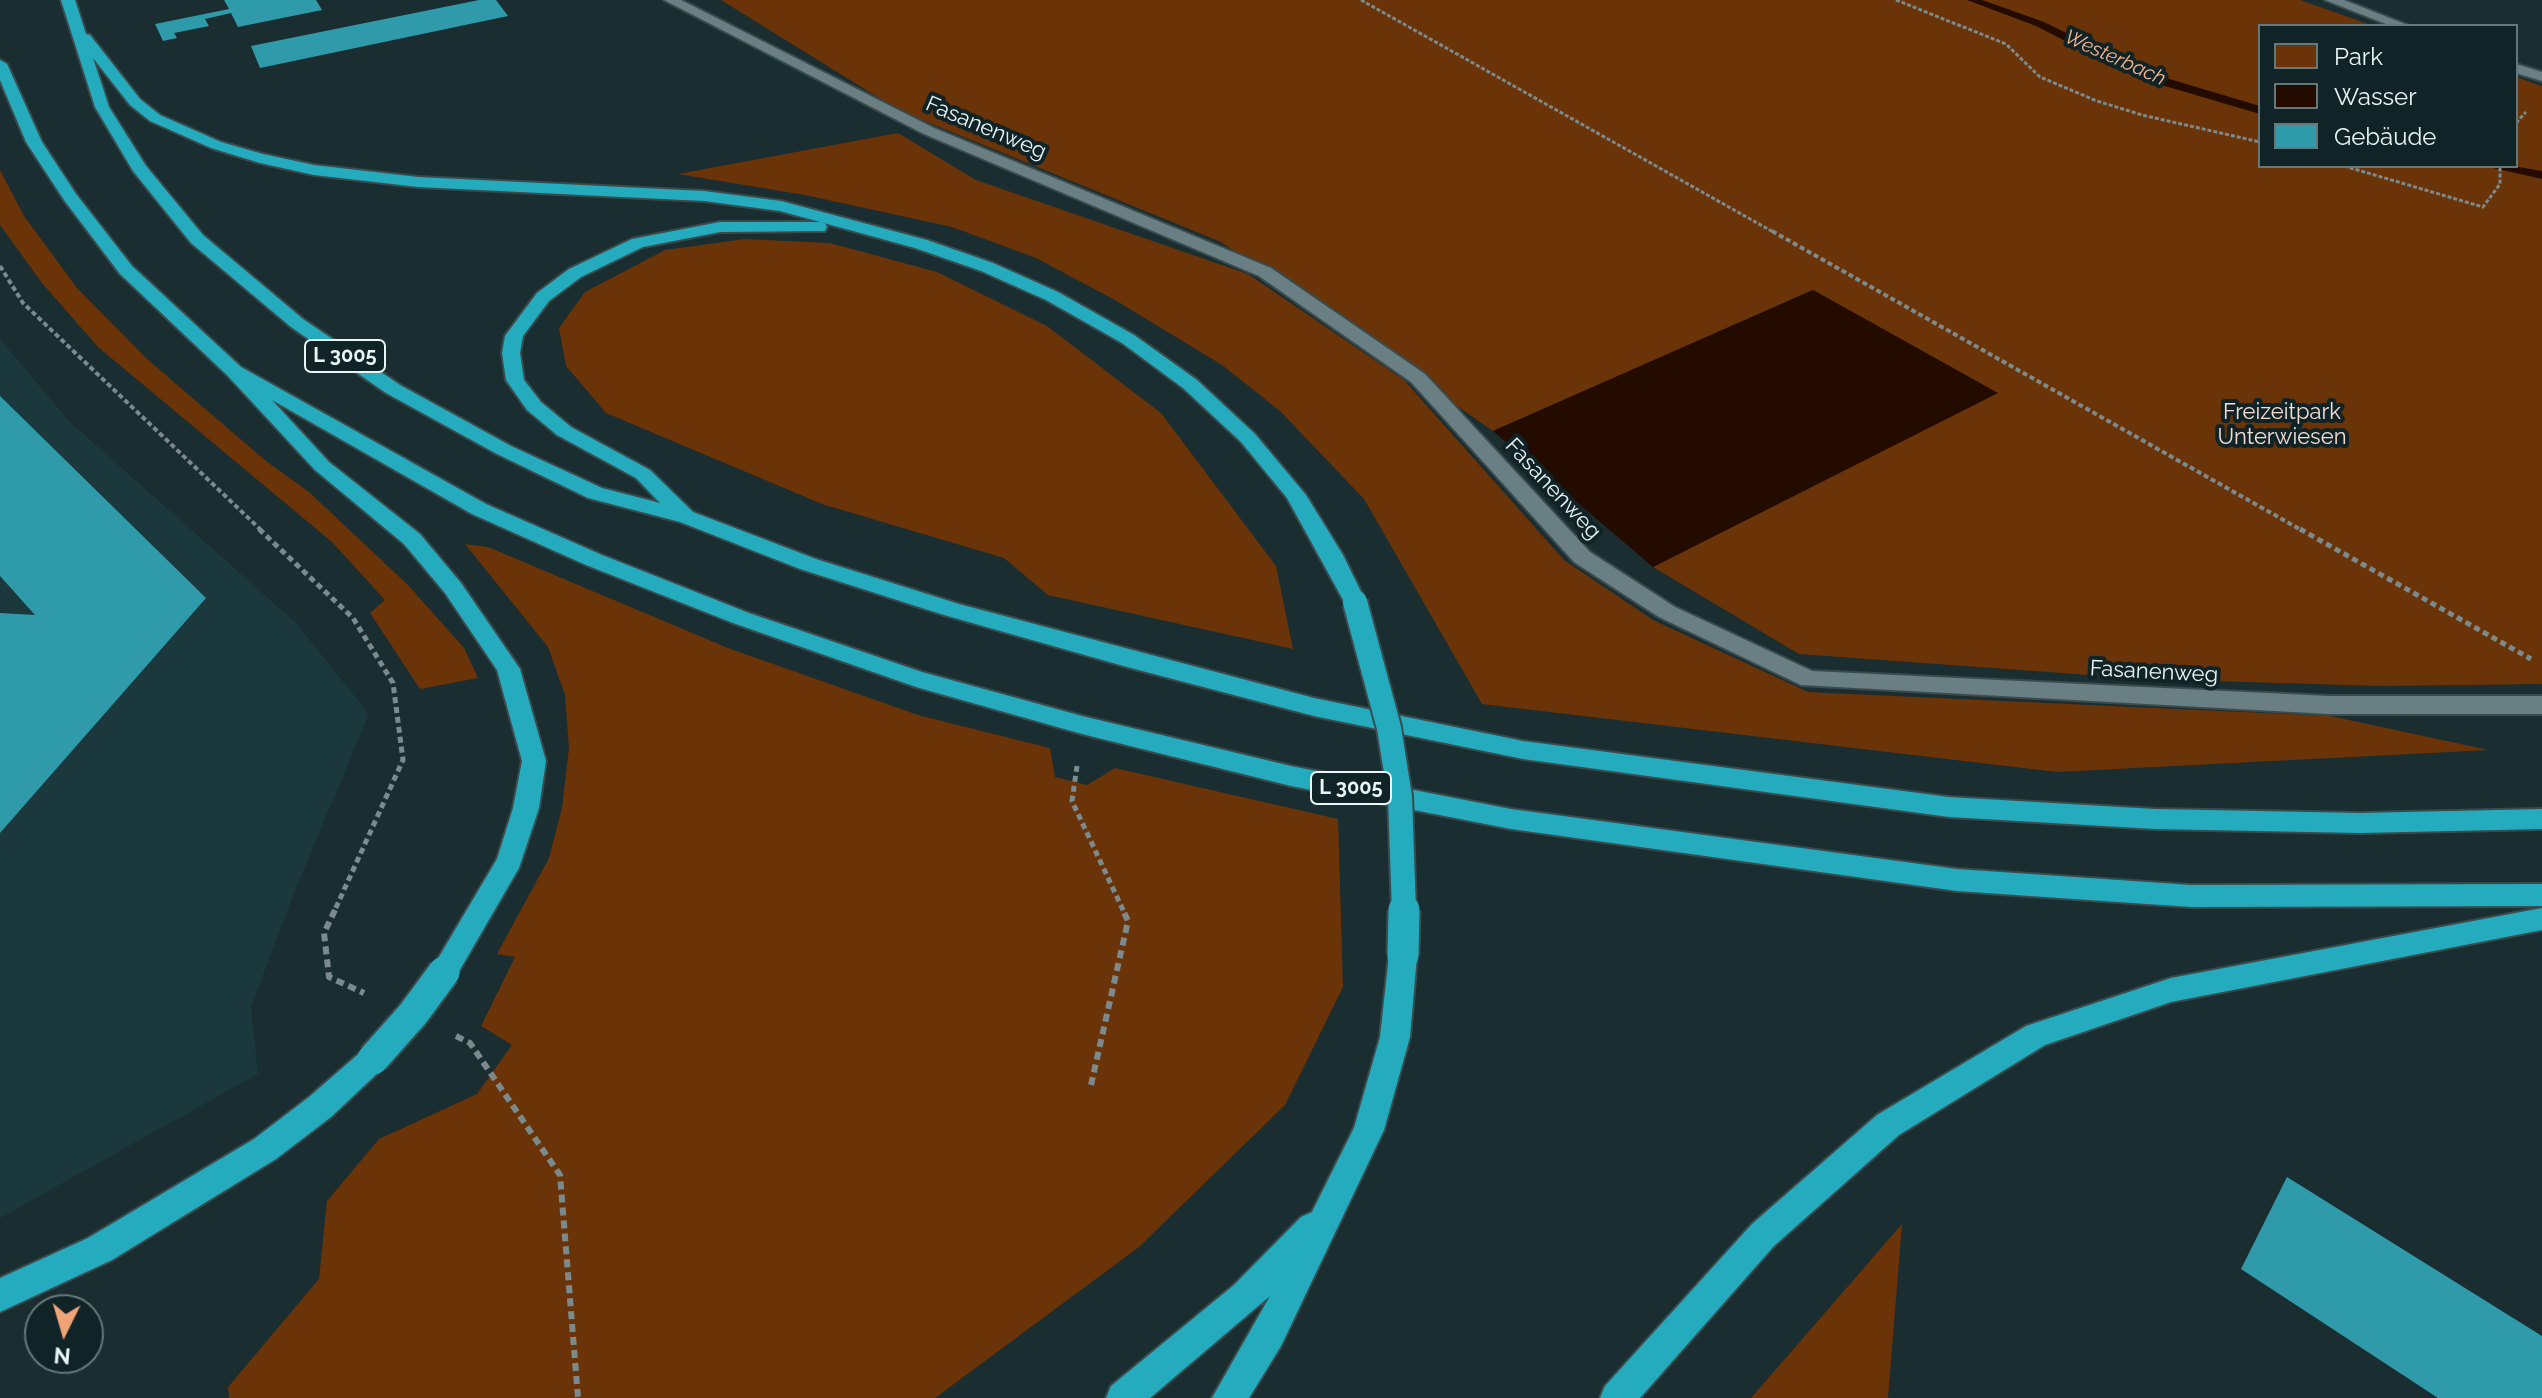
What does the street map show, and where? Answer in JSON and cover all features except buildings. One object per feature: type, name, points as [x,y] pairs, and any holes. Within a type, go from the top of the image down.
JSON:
[{"type":"highway","name":"L 3005","points":[[68,0],[102,107],[139,168],[197,239],[297,323],[393,389],[504,450],[595,493],[687,517],[808,564],[1127,659],[1314,707],[1523,750],[1949,807],[2155,819],[2360,823],[2542,819]]},
{"type":"highway","points":[[74,23],[135,102],[155,118],[216,145],[260,158],[314,170],[418,182],[704,196],[781,206],[947,253],[1052,296],[1128,339],[1190,384],[1248,438],[1296,495],[1332,555],[1355,602],[1389,728],[1400,797],[1405,872],[1403,955],[1395,1037],[1369,1130],[1269,1334],[1229,1398]]},
{"type":"highway","name":"L 3005","points":[[0,64],[34,142],[70,197],[126,270],[234,371],[479,509],[594,560],[741,618],[916,679],[1082,725],[1291,776],[1511,819],[1957,880],[2191,896],[2542,895]]},
{"type":"highway","points":[[687,517],[643,474],[564,431],[534,406],[515,380],[511,353],[514,336],[523,320],[543,297],[575,273],[638,243],[720,227],[793,225],[863,230]]},
{"type":"highway","points":[[0,1295],[100,1249],[202,1189],[265,1149],[320,1107],[373,1059],[444,972],[510,861],[526,808],[534,761],[508,669],[453,588],[412,539],[322,466],[234,371]]},
{"type":"highway","points":[[1617,1398],[1763,1235],[1888,1125],[2036,1035],[2171,990],[2542,919]]},
{"type":"highway","points":[[1123,1398],[1246,1297],[1328,1212]]},
{"type":"lane","name":"Fasanenweg","points":[[671,0],[929,131],[1265,272],[1418,378],[1582,557],[1667,612],[1809,679],[2329,705],[2542,705]]},
{"type":"lane","points":[[2332,0],[2398,24]]},
{"type":"lane","points":[[2518,69],[2542,77]]},
{"type":"path","points":[[1361,0],[2542,666]]},
{"type":"path","points":[[1896,0],[2006,44],[2040,77],[2097,101],[2142,115],[2258,142]]},
{"type":"path","points":[[2351,168],[2483,207],[2500,184],[2500,168]]},
{"type":"path","points":[[0,266],[23,303],[353,618]]},
{"type":"path","points":[[1082,725],[1072,801],[1128,921],[1091,1085]]},
{"type":"shaded area","points":[[0,339],[69,421],[296,623],[369,714],[296,888],[251,1007],[258,1074],[0,1218]]},
{"type":"green space","name":"Freizeitpark Unterwiesen","points":[[721,0],[2300,0],[2368,24],[2258,24],[2258,168],[2518,168],[2518,78],[2542,86],[2542,684],[2381,686],[2145,679],[1799,654],[1653,567],[1997,393],[1813,290],[1493,431],[1221,242],[900,111]]},
{"type":"green space","points":[[898,133],[976,180],[1248,274],[1404,380],[1564,560],[1653,620],[1808,692],[2330,716],[2489,750],[2057,772],[1482,704],[1364,499],[1280,411],[1222,365],[1115,300],[1036,258],[952,227],[805,195],[678,174]]},
{"type":"green space","points":[[0,170],[24,216],[77,288],[147,359],[266,461],[309,492],[408,585],[464,648],[478,678],[420,689],[370,613],[385,600],[332,542],[98,347],[42,283],[0,225]]},
{"type":"green space","points":[[745,239],[830,243],[937,272],[1047,326],[1161,413],[1276,566],[1293,649],[1048,595],[1004,558],[822,504],[606,413],[566,366],[559,328],[585,292],[665,250]]},
{"type":"green space","points":[[465,544],[488,547],[728,648],[918,715],[1050,748],[1055,777],[1087,785],[1115,768],[1338,819],[1343,987],[1285,1105],[1139,1247],[935,1398],[229,1398],[228,1387],[319,1279],[327,1201],[379,1139],[477,1094],[512,1045],[481,1026],[515,957],[497,954],[549,858],[562,808],[569,748],[565,695],[548,647]]},
{"type":"green space","points":[[1902,1224],[1888,1398],[1751,1398]]},
{"type":"water","points":[[1813,290],[1998,393],[1653,567],[1493,431]]},
{"type":"waterway","name":"Westerbach","points":[[1972,0],[2040,24],[2142,75],[2258,109]]},
{"type":"waterway","name":"Westerbach","points":[[2502,168],[2542,175]]}]
